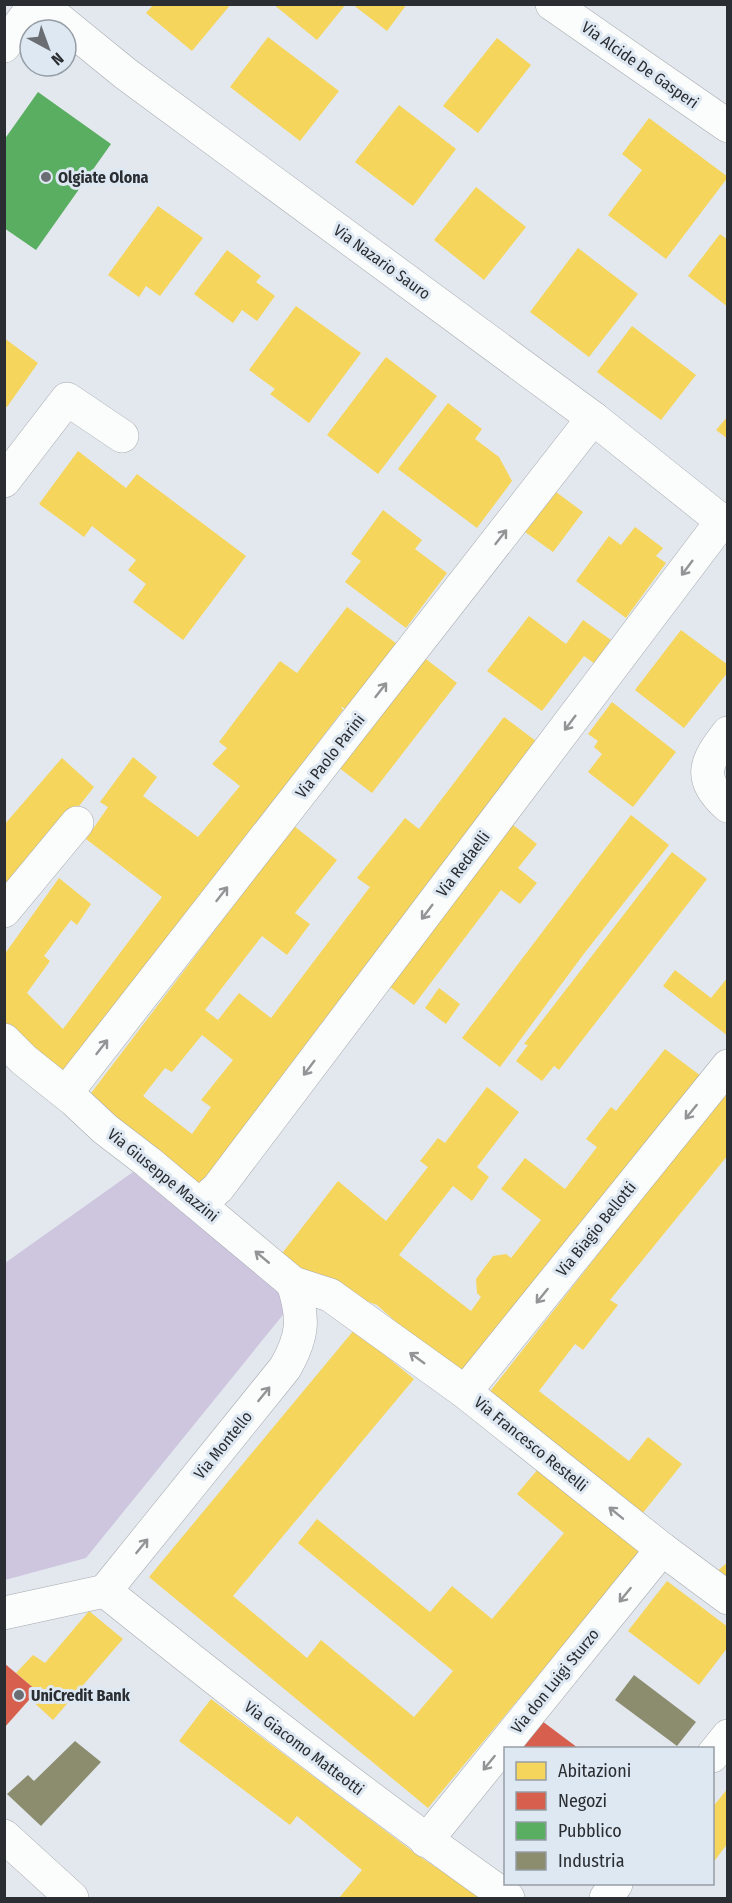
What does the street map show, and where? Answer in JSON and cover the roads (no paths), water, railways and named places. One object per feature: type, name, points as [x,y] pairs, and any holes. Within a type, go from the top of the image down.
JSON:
[{"type":"street","points":[[4,46],[35,4]]},
{"type":"street","name":"Via Nazario Sauro","points":[[40,4],[126,74],[593,418],[725,523]]},
{"type":"street","name":"Via Alcide De Gasperi","points":[[552,4],[728,126]]},
{"type":"street","points":[[4,481],[67,399],[122,436]]},
{"type":"street","name":"Via Paolo Parini","points":[[66,1093],[593,418]]},
{"type":"street","name":"Via Redaelli","points":[[200,1204],[218,1188],[725,523]]},
{"type":"street","points":[[728,733],[712,753],[706,767],[711,788],[728,806]]},
{"type":"street","points":[[4,911],[77,823]]},
{"type":"street","name":"Via Giuseppe Mazzini","points":[[11,1059],[66,1093],[105,1129],[200,1204],[293,1283],[330,1295]]},
{"type":"street","name":"Via Biagio Bellotti","points":[[465,1392],[728,1066]]},
{"type":"street","name":"Via Montello","points":[[105,1592],[290,1360],[302,1323],[301,1308],[293,1283]]},
{"type":"street","name":"Via Francesco Restelli","points":[[330,1295],[465,1392],[662,1549],[728,1598]]},
{"type":"street","name":"Via don Luigi Sturzo","points":[[426,1841],[662,1549]]},
{"type":"street","points":[[4,1613],[105,1592]]},
{"type":"street","name":"Via Giacomo Matteotti","points":[[105,1592],[236,1696],[426,1841],[507,1899]]},
{"type":"street","points":[[714,1754],[728,1736]]},
{"type":"street","points":[[4,1836],[72,1899]]},
{"type":"street","points":[[606,1899],[615,1885]]},
{"type":"place","name":"Olgiate Olona","points":[[46,177]]},
{"type":"place","name":"UniCredit Bank","points":[[19,1695]]}]
